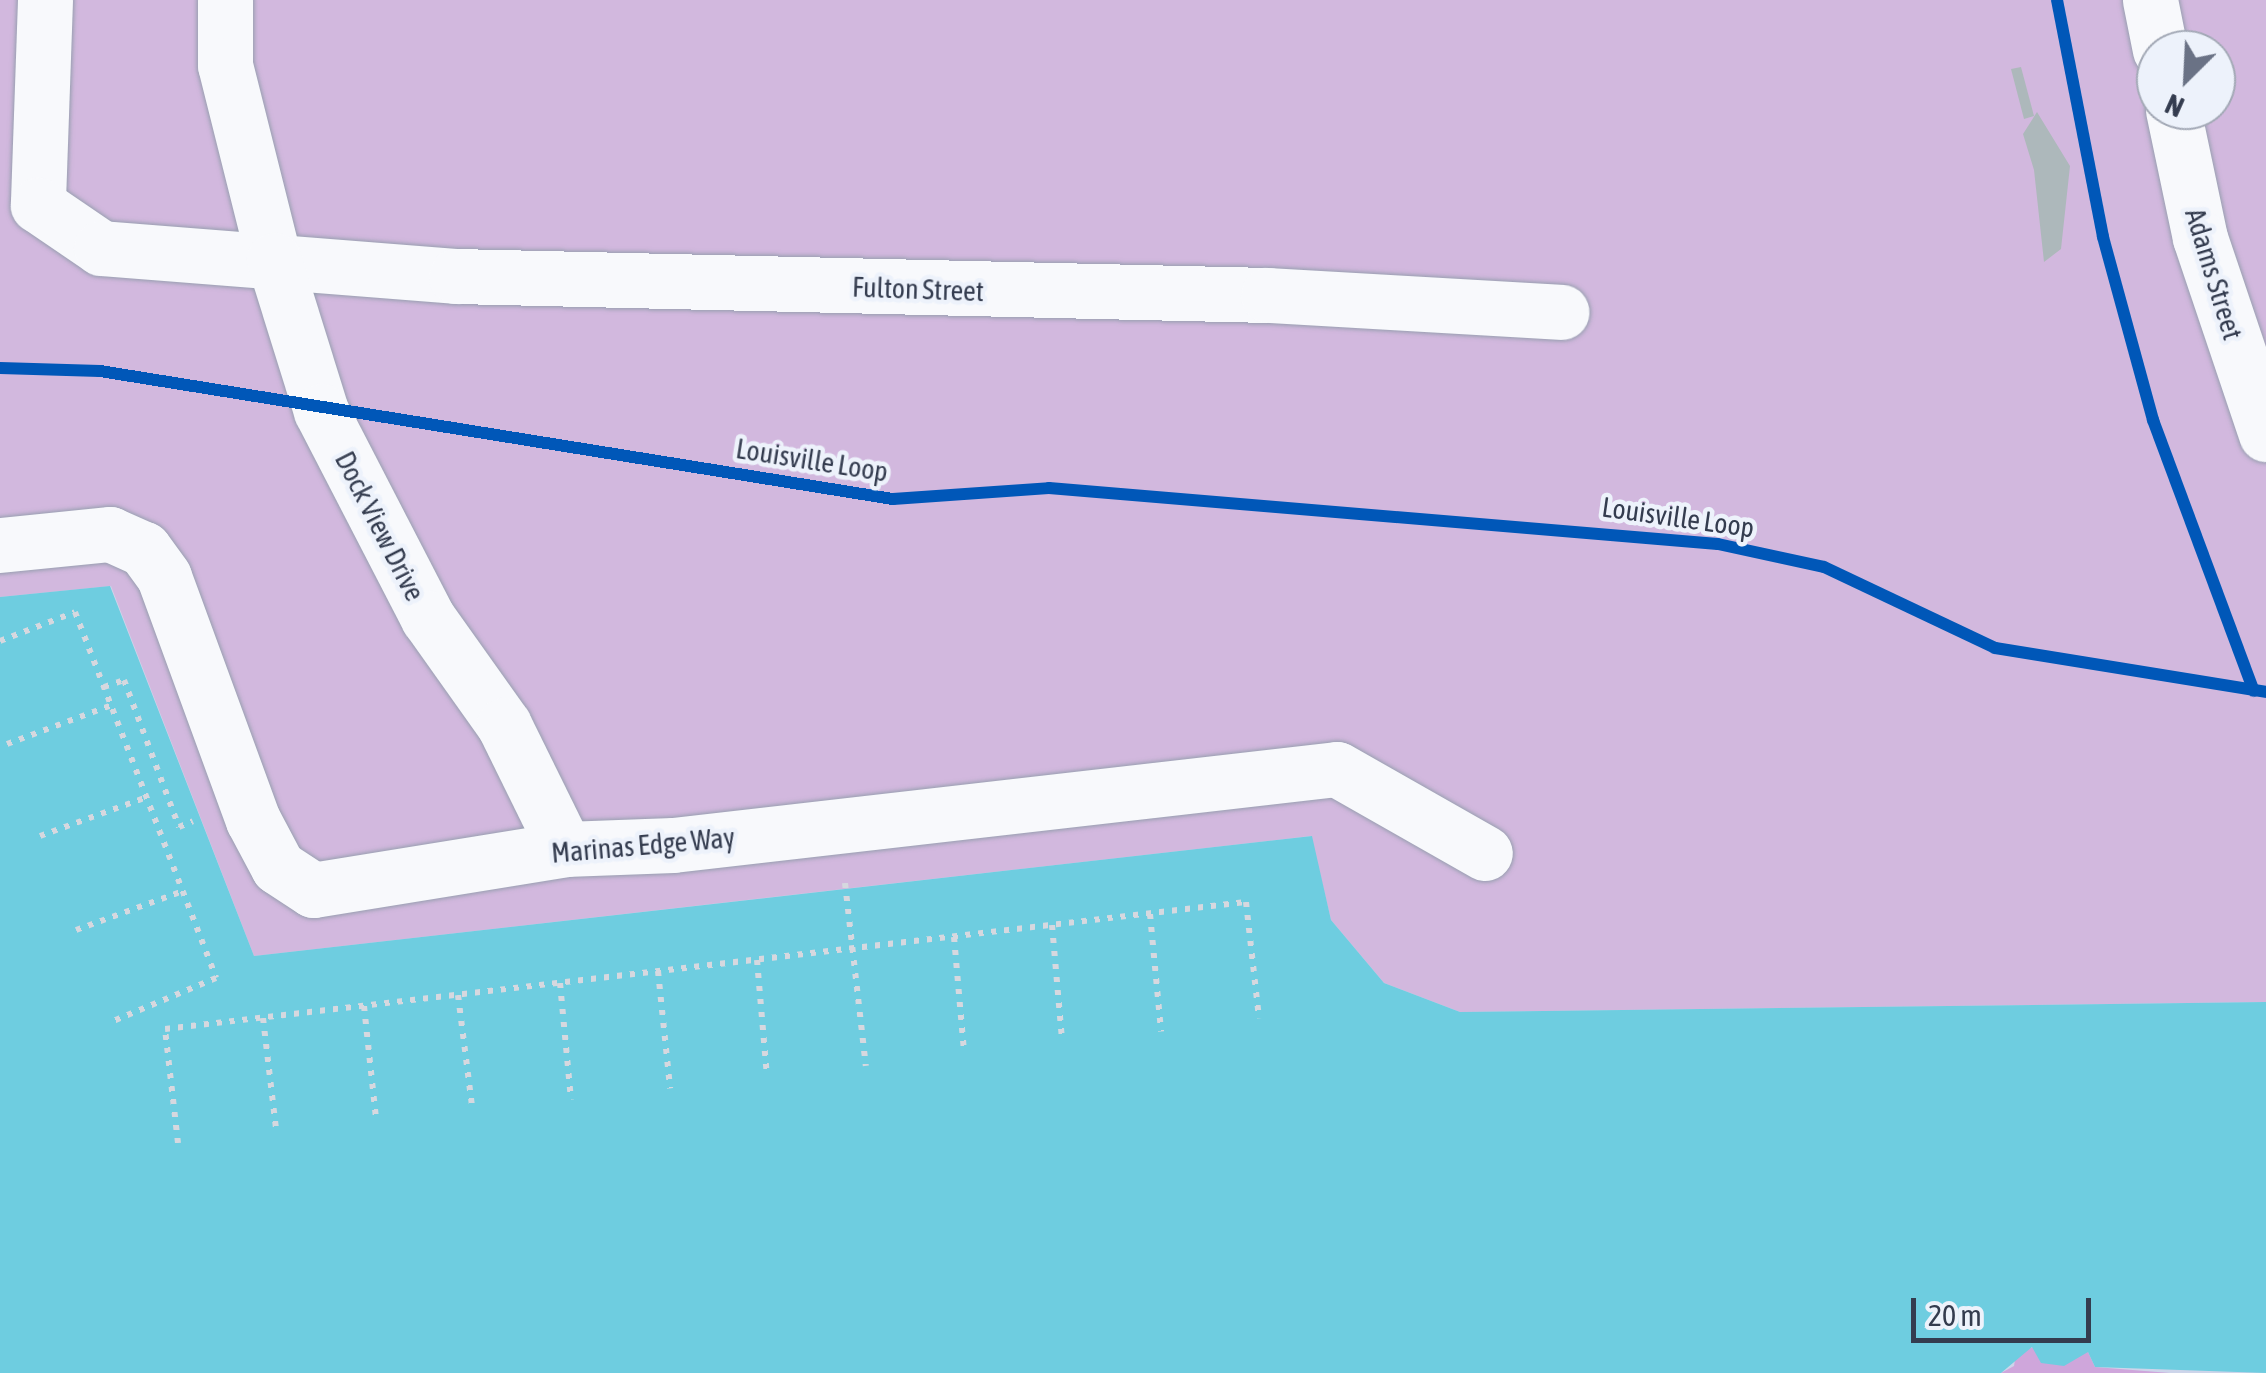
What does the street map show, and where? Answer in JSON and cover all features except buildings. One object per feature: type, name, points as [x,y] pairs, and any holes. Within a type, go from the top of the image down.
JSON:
[{"type":"street","name":"Fulton Street","points":[[45,0],[38,205],[101,248],[456,276],[1268,294],[1562,312]]},
{"type":"street","name":"Dock View Drive","points":[[225,0],[225,66],[274,260],[322,411],[428,618],[504,725],[565,849]]},
{"type":"street","points":[[2150,0],[2156,30]]},
{"type":"street","name":"Adams Street","points":[[2177,130],[2200,238],[2266,434]]},
{"type":"street","name":"Marinas Edge Way","points":[[0,545],[110,534],[144,548],[164,577],[253,820],[278,866],[313,890],[565,849],[674,846],[1337,769],[1485,853]]},
{"type":"path","points":[[0,641],[76,612],[216,978],[110,1022]]},
{"type":"path","points":[[104,687],[124,680],[178,826],[212,815]]},
{"type":"path","points":[[6,744],[112,705]]},
{"type":"path","points":[[40,836],[148,798]]},
{"type":"path","points":[[844,877],[866,1066]]},
{"type":"path","points":[[76,930],[183,891]]},
{"type":"path","points":[[178,1143],[165,1029],[1246,902],[1259,1018]]},
{"type":"path","points":[[1150,914],[1162,1031]]},
{"type":"path","points":[[1052,925],[1062,1039]]},
{"type":"path","points":[[954,938],[964,1052]]},
{"type":"path","points":[[757,960],[766,1076]]},
{"type":"path","points":[[658,971],[670,1088]]},
{"type":"path","points":[[560,983],[571,1099]]},
{"type":"path","points":[[458,995],[472,1106]]},
{"type":"path","points":[[364,1006],[376,1120]]},
{"type":"path","points":[[264,1018],[276,1130]]},
{"type":"shaded area","points":[[0,0],[2266,0],[2266,1002],[1460,1012],[1384,983],[1331,920],[1311,836],[254,956],[111,586],[0,597]]},
{"type":"shaded area","points":[[2033,1347],[2088,1352],[2095,1367],[2170,1373],[2001,1373],[2014,1366],[2016,1354]]},
{"type":"water","points":[[110,586],[254,956],[1312,836],[1331,920],[1384,983],[1460,1012],[2266,1002],[2266,1373],[2095,1367],[2088,1352],[2064,1366],[2041,1363],[2032,1347],[2001,1373],[0,1373],[0,597]]},
{"type":"cycle path","points":[[2057,0],[2103,237],[2153,420],[2254,691]]},
{"type":"cycle path","name":"Louisville Loop","points":[[0,368],[100,371],[893,499],[1049,488],[1718,544],[1824,567],[1995,648],[2266,692]]}]
